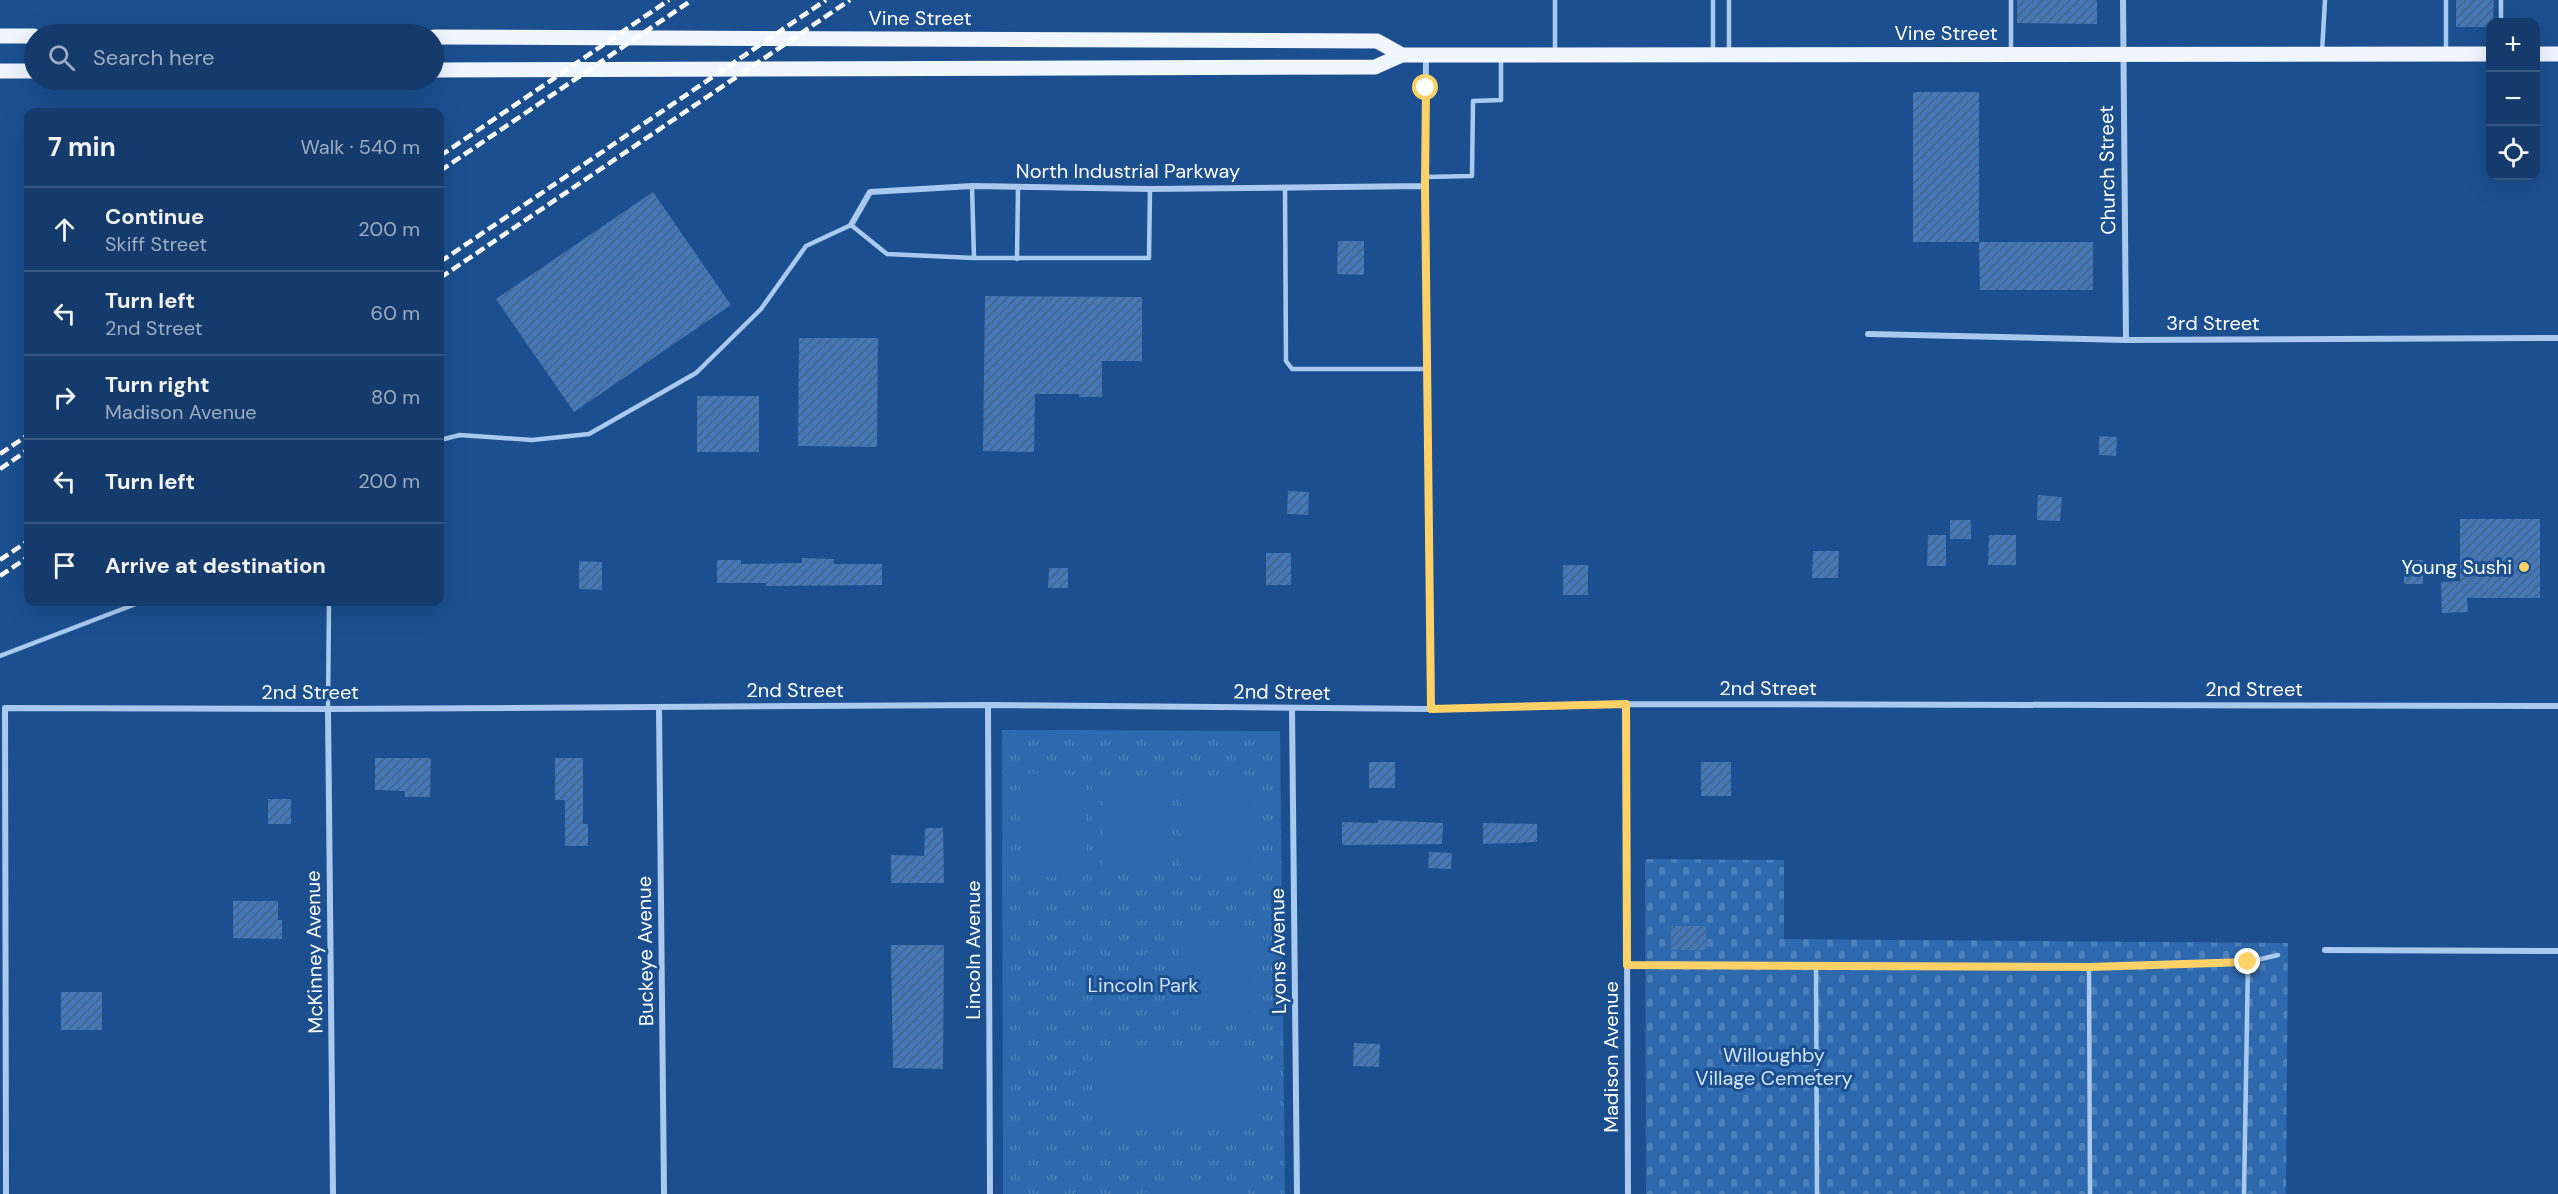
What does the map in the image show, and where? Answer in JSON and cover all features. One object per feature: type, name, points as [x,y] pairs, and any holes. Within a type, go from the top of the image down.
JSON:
[{"type":"main road","points":[[0,36],[24,36]]},
{"type":"main road","name":"Vine Street","points":[[444,37],[1377,41],[1402,55]]},
{"type":"main road","name":"Vine Street","points":[[444,70],[1374,67],[1402,55],[2486,54]]},
{"type":"main road","points":[[2540,54],[2558,54]]},
{"type":"main road","points":[[0,71],[24,71]]},
{"type":"street","name":"Church Street","points":[[2123,0],[2126,340]]},
{"type":"street","points":[[1426,56],[1425,186],[1431,709]]},
{"type":"street","name":"North Industrial Parkway","points":[[851,225],[870,192],[972,186],[1150,189],[1425,186]]},
{"type":"street","name":"3rd Street","points":[[1868,334],[2126,340],[2558,338]]},
{"type":"street","name":"2nd Street","points":[[6,1194],[5,708],[659,708],[988,705],[1431,709],[1626,704],[2558,706]]},
{"type":"street","name":"Madison Avenue","points":[[1626,704],[1628,1194]]},
{"type":"street","name":"Lincoln Avenue","points":[[988,705],[990,1194]]},
{"type":"street","name":"Buckeye Avenue","points":[[659,708],[664,1194]]},
{"type":"street","name":"Lyons Avenue","points":[[1292,708],[1297,1194]]},
{"type":"street","name":"McKinney Avenue","points":[[328,709],[333,1194]]},
{"type":"street","points":[[2325,950],[2558,951]]},
{"type":"lane","points":[[1555,0],[1555,54]]},
{"type":"lane","points":[[1713,0],[1721,54]]},
{"type":"lane","points":[[1721,54],[1729,0]]},
{"type":"lane","points":[[2011,0],[2011,54]]},
{"type":"lane","points":[[2322,54],[2325,0]]},
{"type":"lane","points":[[2446,0],[2446,55]]},
{"type":"lane","points":[[2501,0],[2501,18]]},
{"type":"lane","points":[[1425,177],[1472,176],[1473,101],[1501,100],[1501,55]]},
{"type":"lane","points":[[972,186],[974,258]]},
{"type":"lane","points":[[1017,259],[1018,188]]},
{"type":"lane","points":[[1285,188],[1286,360],[1293,369],[1427,369]]},
{"type":"lane","points":[[444,439],[460,435],[532,441],[589,434],[696,373],[761,309],[806,246],[851,225],[887,254],[1017,259],[1149,258],[1150,189]]},
{"type":"lane","points":[[0,656],[131,606]]},
{"type":"lane","points":[[328,606],[328,709]]},
{"type":"lane","points":[[1627,965],[2089,967],[2248,962],[2278,955]]},
{"type":"lane","points":[[2244,1194],[2248,962]]},
{"type":"lane","points":[[1816,966],[1817,1194]]},
{"type":"lane","points":[[2089,967],[2090,1194]]},
{"type":"green space","name":"Lincoln Park","points":[[1002,730],[1280,731],[1285,1194],[1003,1194]]},
{"type":"green space","points":[[1021,773],[1085,775],[1086,876],[1023,877]]},
{"type":"green space","points":[[1103,776],[1168,777],[1166,874],[1102,873]]},
{"type":"green space","points":[[1181,777],[1254,778],[1254,877],[1181,876]]},
{"type":"green space","name":"Willoughby Village Cemetery","points":[[1645,859],[1784,860],[1784,939],[2288,943],[2286,1194],[1646,1194]]},
{"type":"green space","points":[[1179,932],[1254,932],[1254,1017],[1178,1016]]},
{"type":"green space","points":[[1092,1046],[1257,1046],[1257,1129],[1092,1129]]},
{"type":"green space","points":[[1164,1183],[1248,1183],[1248,1194],[1143,1194]]},
{"type":"building","points":[[2017,0],[2097,0],[2097,24],[2017,23]]},
{"type":"building","points":[[2456,0],[2494,0],[2493,18],[2486,18],[2486,27],[2456,27]]},
{"type":"building","points":[[1913,92],[1979,92],[1979,242],[1913,242]]},
{"type":"building","points":[[653,192],[731,305],[574,412],[496,299]]},
{"type":"building","points":[[1338,241],[1364,241],[1364,275],[1337,274]]},
{"type":"building","points":[[1979,242],[2093,242],[2093,290],[1980,290]]},
{"type":"building","points":[[985,296],[1142,297],[1142,361],[1102,361],[1102,397],[1079,397],[1079,394],[1035,394],[1034,452],[983,451]]},
{"type":"building","points":[[799,338],[878,338],[877,447],[798,446]]},
{"type":"building","points":[[697,396],[759,396],[759,452],[697,452]]},
{"type":"building","points":[[2099,436],[2117,437],[2116,456],[2099,455]]},
{"type":"building","points":[[1288,491],[1309,492],[1308,515],[1287,514]]},
{"type":"building","points":[[2038,495],[2062,497],[2060,521],[2037,520]]},
{"type":"building","points":[[2460,519],[2540,519],[2540,598],[2467,598],[2468,612],[2442,613],[2441,582],[2460,581]]},
{"type":"building","points":[[1950,520],[1971,520],[1971,539],[1950,539]]},
{"type":"building","points":[[1928,535],[1946,535],[1946,566],[1927,566]]},
{"type":"building","points":[[1989,535],[2016,535],[2016,565],[1988,565]]},
{"type":"building","points":[[1813,551],[1839,551],[1838,578],[1812,578]]},
{"type":"building","points":[[1266,553],[1291,553],[1291,585],[1266,585]]},
{"type":"building","points":[[802,558],[834,559],[834,564],[882,564],[882,585],[766,586],[766,583],[717,583],[717,560],[741,560],[741,564],[802,563]]},
{"type":"building","points":[[2404,560],[2423,560],[2423,584],[2404,584]]},
{"type":"building","points":[[579,561],[602,562],[602,590],[579,589]]},
{"type":"building","points":[[1563,565],[1588,565],[1588,595],[1563,595]]},
{"type":"building","points":[[1049,568],[1068,568],[1068,588],[1048,588]]},
{"type":"building","points":[[375,758],[431,758],[430,797],[405,797],[405,791],[375,790]]},
{"type":"building","points":[[555,758],[583,758],[583,824],[588,824],[588,846],[565,846],[565,800],[555,800]]},
{"type":"building","points":[[1369,762],[1395,762],[1395,788],[1369,788]]},
{"type":"building","points":[[1701,762],[1731,762],[1731,796],[1701,796]]},
{"type":"building","points":[[268,799],[291,799],[291,824],[268,824]]},
{"type":"building","points":[[1378,820],[1443,823],[1442,844],[1342,845],[1342,822],[1378,823]]},
{"type":"building","points":[[1483,823],[1537,824],[1537,842],[1483,844]]},
{"type":"building","points":[[925,828],[943,828],[944,883],[891,883],[891,855],[924,856]]},
{"type":"building","points":[[1429,852],[1452,853],[1451,869],[1428,868]]},
{"type":"building","points":[[233,901],[278,901],[278,920],[282,920],[282,939],[233,938]]},
{"type":"building","points":[[1671,926],[1706,926],[1706,950],[1671,950]]},
{"type":"building","points":[[891,945],[944,945],[943,1069],[893,1068]]},
{"type":"building","points":[[61,992],[102,992],[102,1030],[61,1030]]},
{"type":"building","points":[[1354,1043],[1380,1044],[1379,1067],[1353,1066]]},
{"type":"railway","points":[[444,153],[669,0]]},
{"type":"railway","points":[[444,168],[692,0]]},
{"type":"railway","points":[[444,259],[826,0]]},
{"type":"railway","points":[[444,275],[850,0]]},
{"type":"railway","points":[[0,454],[24,438]]},
{"type":"railway","points":[[0,469],[24,453]]},
{"type":"railway","points":[[0,560],[24,544]]},
{"type":"railway","points":[[0,576],[24,560]]},
{"type":"place","name":"Young Sushi","points":[[2524,567]]},
{"type":"route","points":[[1426,88],[1431,709],[1626,704],[1627,965],[2089,967],[2248,962]]}]
